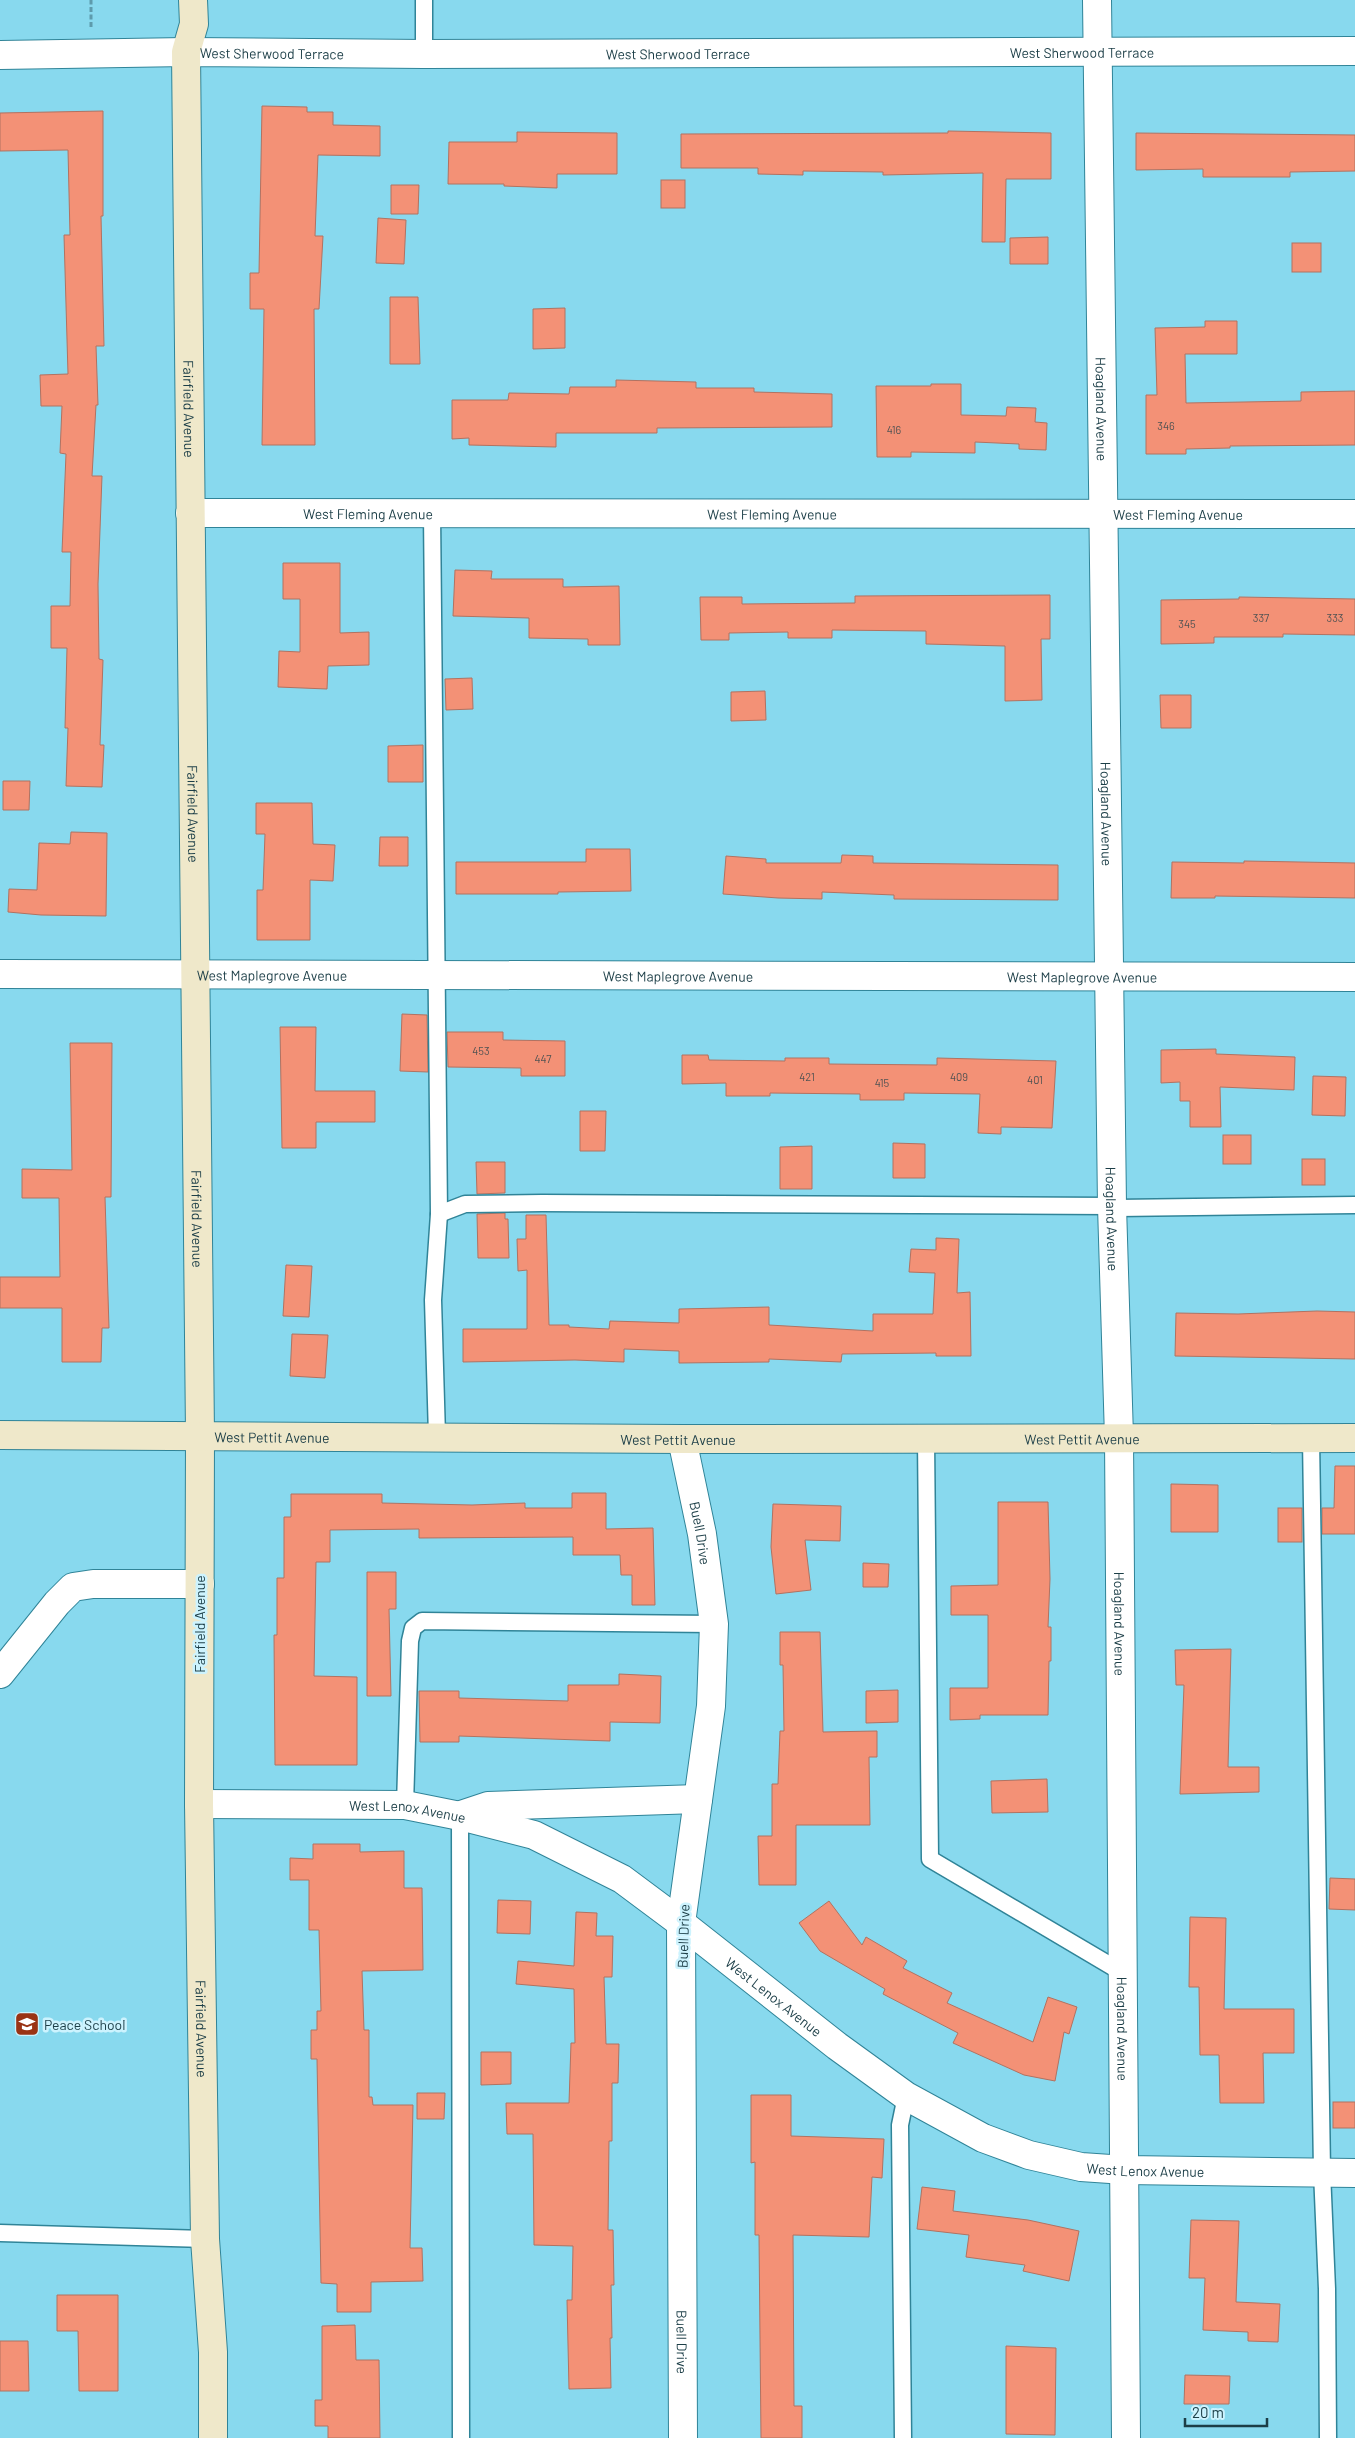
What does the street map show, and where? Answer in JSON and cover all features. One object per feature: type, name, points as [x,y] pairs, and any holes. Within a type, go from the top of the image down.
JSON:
[{"type":"main road","name":"Fairfield Avenue","points":[[193,0],[194,24],[186,52],[200,1435],[199,1804],[205,2239],[213,2352],[213,2438]]},
{"type":"main road","name":"West Pettit Avenue","points":[[0,1434],[682,1439],[1355,1438]]},
{"type":"street","name":"Hoagland Avenue","points":[[1097,0],[1105,514],[1112,1206],[1119,1437],[1126,2438]]},
{"type":"street","name":"West Sherwood Terrace","points":[[0,55],[186,52],[424,54],[1355,51]]},
{"type":"street","name":"West Fleming Avenue","points":[[190,513],[1355,514]]},
{"type":"street","name":"West Maplegrove Avenue","points":[[0,974],[1355,977]]},
{"type":"street","name":"Buell Drive","points":[[682,1439],[702,1534],[714,1624],[711,1706],[681,1923],[683,2438]]},
{"type":"street","points":[[0,1674],[57,1603],[73,1587],[120,1584],[200,1584]]},
{"type":"street","points":[[460,1816],[488,1806],[698,1799]]},
{"type":"street","name":"West Lenox Avenue","points":[[199,1804],[405,1805],[460,1816],[534,1835],[622,1879],[838,2046],[906,2096],[983,2138],[1030,2155],[1081,2167],[1125,2170],[1355,2173]]},
{"type":"lane","points":[[424,0],[424,54]]},
{"type":"lane","points":[[432,513],[439,1214],[433,1300],[437,1436]]},
{"type":"lane","points":[[439,1214],[466,1204],[1112,1206],[1115,1210],[1355,1206]]},
{"type":"lane","points":[[926,1438],[930,1859],[1123,1973]]},
{"type":"lane","points":[[1311,1438],[1322,2172],[1327,2289],[1328,2438]]},
{"type":"lane","points":[[405,1805],[410,1641],[413,1628],[422,1621],[714,1624]]},
{"type":"lane","points":[[460,1816],[461,2438]]},
{"type":"lane","points":[[903,2438],[900,2124],[906,2096]]},
{"type":"lane","points":[[0,2233],[205,2239]]},
{"type":"path","points":[[90,34],[91,0]]},
{"type":"building","points":[[262,106],[307,107],[307,112],[333,112],[333,125],[380,126],[380,156],[318,155],[315,236],[323,236],[319,309],[314,309],[315,445],[262,445],[264,309],[250,309],[250,273],[259,273]]},
{"type":"building","points":[[103,111],[103,216],[101,216],[104,346],[96,346],[98,405],[96,405],[92,476],[102,476],[98,584],[99,659],[103,660],[100,745],[104,745],[102,787],[66,786],[68,728],[65,728],[67,648],[51,648],[51,606],[70,606],[71,552],[62,552],[66,454],[60,453],[62,406],[41,406],[40,375],[68,374],[64,235],[70,235],[68,150],[0,151],[0,113]]},
{"type":"building","points":[[948,131],[1051,133],[1051,179],[1006,179],[1005,242],[982,242],[983,173],[883,175],[883,172],[803,171],[803,175],[758,174],[758,168],[681,168],[681,134],[948,133]]},
{"type":"building","points":[[517,132],[617,133],[617,174],[557,174],[557,188],[504,186],[504,184],[448,184],[449,142],[517,142]]},
{"type":"building","points":[[1136,133],[1355,135],[1355,171],[1290,172],[1290,177],[1203,177],[1203,169],[1136,170]]},
{"type":"building","points":[[661,180],[685,180],[685,208],[661,208]]},
{"type":"building","points":[[391,185],[419,185],[418,214],[391,214]]},
{"type":"building","points":[[378,218],[406,220],[404,264],[376,263]]},
{"type":"building","points":[[1048,237],[1048,264],[1010,264],[1010,238]]},
{"type":"building","points":[[1292,243],[1321,243],[1321,272],[1292,272]]},
{"type":"building","points":[[390,297],[418,297],[420,364],[390,364]]},
{"type":"building","points":[[565,308],[565,348],[533,349],[533,309]]},
{"type":"building","points":[[1205,321],[1237,321],[1237,354],[1185,354],[1186,403],[1301,401],[1301,392],[1355,391],[1355,445],[1230,446],[1230,448],[1186,449],[1186,454],[1146,454],[1146,395],[1157,395],[1155,328],[1205,327]]},
{"type":"building","points":[[616,380],[696,382],[696,388],[754,388],[754,392],[832,394],[832,427],[657,428],[657,433],[556,433],[556,447],[469,445],[469,438],[452,439],[452,400],[508,400],[509,393],[569,394],[570,387],[616,387]]},
{"type":"building","points":[[931,384],[961,384],[961,415],[1006,416],[1007,407],[1036,408],[1035,422],[1047,423],[1046,450],[1019,449],[1019,444],[975,442],[975,453],[911,452],[911,457],[877,457],[876,386],[931,386]]},
{"type":"building","points":[[283,563],[340,563],[340,633],[369,632],[369,665],[328,666],[327,689],[278,687],[279,651],[300,652],[300,599],[283,599]]},
{"type":"building","points":[[455,570],[492,571],[491,579],[563,579],[563,587],[619,586],[620,645],[588,645],[588,639],[529,638],[529,618],[453,616]]},
{"type":"building","points":[[1050,595],[1050,639],[1041,639],[1042,700],[1005,701],[1005,646],[926,644],[926,631],[832,630],[832,638],[788,638],[788,632],[729,633],[729,640],[701,640],[700,597],[742,597],[742,604],[855,603],[855,596]]},
{"type":"building","points":[[1239,597],[1355,599],[1355,635],[1283,634],[1283,637],[1214,637],[1214,643],[1161,644],[1161,600],[1239,599]]},
{"type":"building","points":[[472,678],[473,709],[446,710],[445,679]]},
{"type":"building","points":[[765,691],[766,720],[731,721],[731,692]]},
{"type":"building","points":[[1160,695],[1191,695],[1191,728],[1161,728]]},
{"type":"building","points":[[423,745],[423,782],[388,782],[388,746]]},
{"type":"building","points":[[3,781],[30,781],[29,810],[3,810]]},
{"type":"building","points":[[256,803],[312,803],[313,844],[335,845],[333,881],[310,880],[310,940],[257,940],[257,890],[263,890],[265,834],[256,834]]},
{"type":"building","points":[[71,832],[107,833],[106,916],[41,915],[8,912],[9,889],[37,890],[39,843],[70,844]]},
{"type":"building","points":[[380,837],[408,837],[408,866],[379,866]]},
{"type":"building","points":[[586,849],[630,849],[631,891],[558,892],[558,894],[456,894],[456,862],[586,862]]},
{"type":"building","points":[[842,855],[873,856],[873,863],[1058,865],[1058,900],[894,899],[894,895],[822,892],[822,899],[723,894],[726,856],[766,859],[766,863],[841,863]]},
{"type":"building","points":[[1244,861],[1355,863],[1355,898],[1215,896],[1215,898],[1171,898],[1172,862],[1244,863]]},
{"type":"building","points":[[402,1014],[427,1015],[428,1072],[400,1071]]},
{"type":"building","points":[[280,1027],[316,1027],[315,1091],[375,1091],[375,1122],[316,1122],[316,1148],[282,1148]]},
{"type":"building","points":[[447,1032],[503,1032],[503,1040],[565,1041],[565,1076],[521,1076],[521,1068],[448,1067]]},
{"type":"building","points":[[70,1043],[112,1043],[111,1197],[105,1197],[109,1328],[102,1328],[101,1362],[62,1362],[62,1308],[0,1308],[0,1277],[60,1277],[59,1198],[22,1198],[22,1169],[72,1170]]},
{"type":"building","points":[[1216,1049],[1216,1054],[1295,1057],[1294,1090],[1220,1087],[1221,1127],[1190,1127],[1190,1101],[1180,1101],[1180,1082],[1161,1083],[1161,1050]]},
{"type":"building","points":[[682,1055],[708,1055],[709,1060],[785,1061],[785,1058],[829,1058],[829,1064],[937,1065],[937,1058],[1056,1061],[1052,1128],[1001,1127],[1001,1134],[978,1133],[980,1094],[904,1093],[904,1100],[860,1100],[860,1094],[770,1093],[770,1096],[726,1096],[726,1083],[682,1084]]},
{"type":"building","points":[[1313,1076],[1346,1077],[1345,1116],[1312,1115]]},
{"type":"building","points":[[580,1111],[606,1111],[605,1151],[580,1151]]},
{"type":"building","points":[[1223,1135],[1251,1135],[1251,1164],[1223,1164]]},
{"type":"building","points":[[893,1143],[925,1144],[925,1178],[893,1178]]},
{"type":"building","points":[[812,1146],[812,1189],[780,1189],[780,1147]]},
{"type":"building","points":[[1302,1159],[1325,1159],[1325,1185],[1302,1185]]},
{"type":"building","points":[[476,1162],[505,1162],[505,1193],[477,1194]]},
{"type":"building","points":[[505,1213],[505,1219],[508,1219],[509,1258],[478,1258],[477,1214]]},
{"type":"building","points":[[526,1215],[546,1215],[549,1325],[569,1325],[569,1327],[609,1329],[610,1321],[679,1323],[679,1309],[769,1307],[769,1325],[873,1331],[873,1314],[933,1314],[935,1273],[909,1272],[911,1249],[936,1250],[936,1238],[959,1239],[957,1293],[970,1292],[971,1356],[936,1356],[936,1353],[842,1354],[841,1362],[769,1359],[769,1362],[679,1363],[679,1351],[624,1349],[624,1362],[575,1360],[463,1362],[463,1329],[527,1329],[527,1270],[518,1271],[517,1239],[526,1239]]},
{"type":"building","points":[[286,1265],[312,1266],[309,1317],[283,1316]]},
{"type":"building","points":[[1317,1311],[1355,1312],[1355,1359],[1175,1356],[1176,1313],[1238,1314]]},
{"type":"building","points":[[292,1334],[328,1335],[325,1378],[290,1376]]},
{"type":"building","points":[[1335,1466],[1355,1466],[1355,1534],[1322,1534],[1322,1508],[1334,1508]]},
{"type":"building","points":[[1171,1484],[1218,1485],[1218,1532],[1171,1532]]},
{"type":"building","points":[[572,1493],[606,1493],[606,1529],[653,1528],[655,1605],[632,1605],[632,1575],[621,1575],[620,1555],[573,1555],[573,1537],[419,1538],[419,1529],[330,1530],[330,1562],[316,1562],[314,1676],[357,1677],[357,1765],[275,1765],[274,1635],[277,1635],[277,1578],[284,1578],[284,1517],[291,1517],[291,1494],[382,1494],[382,1503],[472,1505],[525,1503],[525,1508],[572,1508]]},
{"type":"building","points":[[998,1502],[1048,1502],[1050,1579],[1048,1627],[1051,1627],[1051,1661],[1049,1661],[1048,1715],[980,1715],[980,1719],[950,1720],[950,1688],[988,1688],[988,1615],[951,1615],[951,1586],[998,1585]]},
{"type":"building","points":[[773,1504],[841,1506],[840,1541],[805,1540],[811,1590],[776,1594],[771,1547]]},
{"type":"building","points":[[1278,1508],[1302,1508],[1302,1542],[1278,1542]]},
{"type":"building","points":[[863,1563],[889,1564],[888,1587],[863,1587]]},
{"type":"building","points":[[367,1572],[396,1572],[396,1609],[389,1609],[391,1696],[367,1696]]},
{"type":"building","points":[[780,1632],[820,1632],[823,1732],[877,1731],[877,1757],[869,1757],[870,1825],[796,1825],[796,1885],[759,1885],[758,1836],[772,1836],[772,1784],[778,1784],[780,1731],[784,1731],[783,1665],[780,1665]]},
{"type":"building","points":[[1231,1649],[1228,1767],[1259,1767],[1259,1792],[1180,1794],[1184,1685],[1176,1685],[1175,1650]]},
{"type":"building","points":[[619,1674],[661,1676],[660,1723],[610,1722],[610,1741],[459,1736],[459,1742],[420,1742],[419,1691],[459,1691],[459,1698],[568,1701],[568,1685],[619,1685]]},
{"type":"building","points":[[898,1690],[898,1722],[866,1723],[866,1691]]},
{"type":"building","points":[[1047,1779],[1048,1812],[992,1813],[991,1781]]},
{"type":"building","points":[[313,1844],[360,1844],[360,1852],[404,1851],[404,1888],[422,1888],[423,1970],[362,1971],[364,2030],[369,2030],[369,2097],[372,2097],[373,2105],[413,2105],[410,2248],[422,2248],[423,2281],[371,2282],[371,2312],[337,2312],[337,2284],[321,2283],[317,2059],[311,2059],[311,2030],[317,2030],[317,2011],[321,2011],[319,1930],[309,1930],[309,1880],[290,1880],[290,1858],[313,1859]]},
{"type":"building","points":[[1330,1878],[1355,1879],[1355,1910],[1329,1909]]},
{"type":"building","points":[[498,1900],[531,1901],[530,1934],[497,1933]]},
{"type":"building","points":[[829,1901],[862,1945],[866,1937],[907,1961],[903,1968],[952,1993],[947,2003],[1033,2042],[1048,1997],[1077,2007],[1069,2034],[1064,2032],[1055,2081],[1024,2075],[953,2043],[958,2033],[883,1994],[885,1989],[820,1951],[799,1923]]},
{"type":"building","points":[[576,1912],[597,1913],[596,1936],[613,1936],[612,1977],[604,1977],[606,2044],[619,2044],[618,2083],[612,2083],[612,2141],[609,2141],[608,2230],[613,2230],[614,2285],[611,2285],[611,2388],[569,2389],[567,2300],[572,2300],[573,2246],[534,2245],[533,2134],[507,2134],[506,2103],[569,2103],[571,2043],[575,2043],[574,1989],[516,1984],[518,1961],[574,1966]]},
{"type":"building","points":[[1190,1917],[1226,1918],[1224,2009],[1294,2009],[1294,2053],[1263,2053],[1264,2103],[1220,2103],[1219,2055],[1200,2055],[1199,1987],[1189,1987]]},
{"type":"building","points":[[481,2052],[511,2052],[511,2084],[481,2085]]},
{"type":"building","points":[[417,2093],[445,2093],[444,2119],[417,2119]]},
{"type":"building","points":[[751,2095],[791,2095],[791,2136],[884,2139],[882,2178],[872,2177],[869,2237],[793,2235],[794,2406],[802,2406],[802,2438],[761,2438],[759,2235],[755,2235],[755,2162],[751,2163]]},
{"type":"building","points":[[1333,2102],[1355,2102],[1355,2128],[1333,2128]]},
{"type":"building","points":[[922,2187],[955,2191],[953,2211],[1028,2220],[1079,2231],[1069,2281],[1023,2271],[1025,2265],[966,2257],[969,2235],[917,2229]]},
{"type":"building","points":[[1191,2220],[1239,2221],[1236,2302],[1280,2304],[1278,2342],[1248,2341],[1248,2332],[1203,2330],[1205,2278],[1189,2278]]},
{"type":"building","points":[[57,2295],[118,2295],[118,2391],[79,2391],[78,2331],[57,2331]]},
{"type":"building","points":[[355,2325],[356,2360],[379,2360],[380,2438],[328,2438],[328,2426],[315,2426],[315,2400],[322,2400],[322,2326]]},
{"type":"building","points":[[0,2341],[28,2341],[29,2391],[0,2391]]},
{"type":"building","points":[[1006,2346],[1056,2348],[1055,2435],[1006,2434]]},
{"type":"building","points":[[1185,2375],[1230,2376],[1229,2404],[1184,2404]]},
{"type":"place","name":"Peace School","points":[[27,2024]]}]
